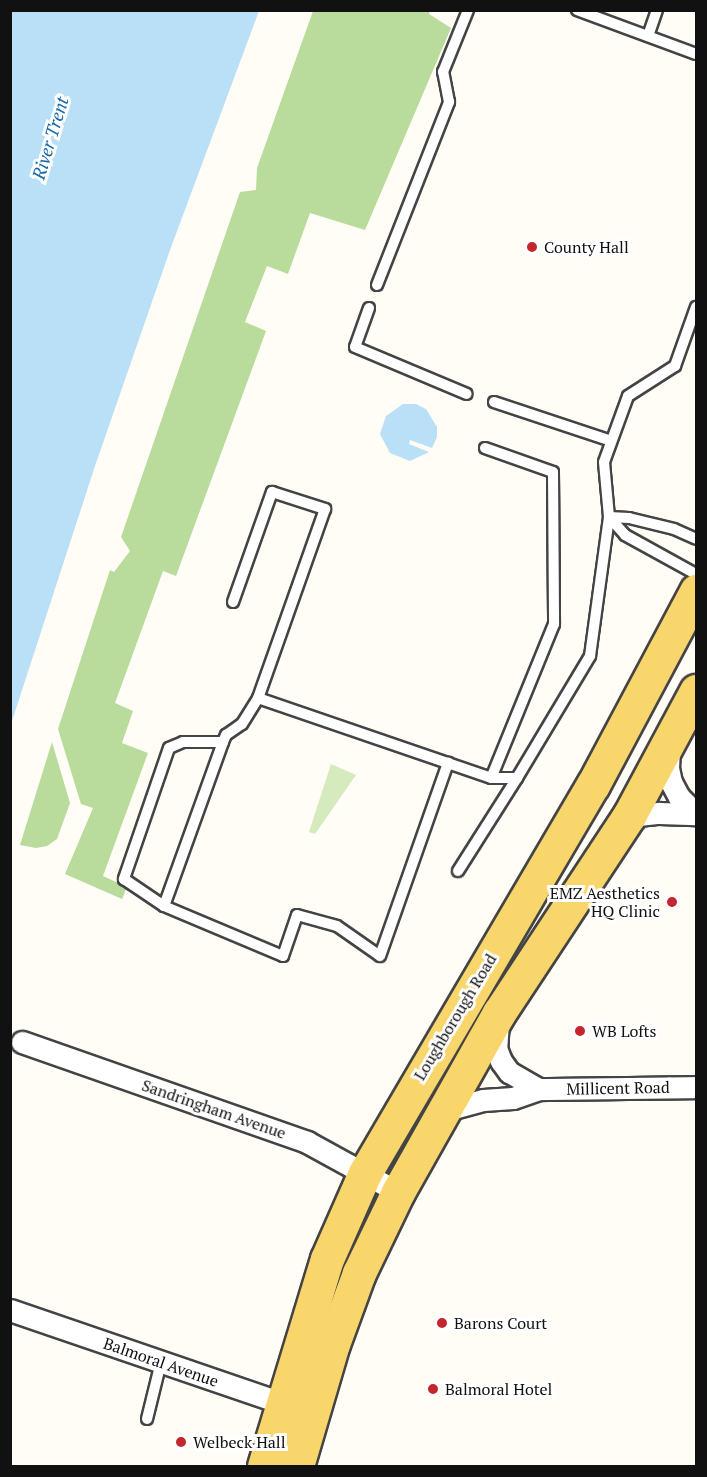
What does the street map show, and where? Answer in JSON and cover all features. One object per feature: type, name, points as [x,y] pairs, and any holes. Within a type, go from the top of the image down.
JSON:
[{"type":"main road","name":"Loughborough Road","points":[[297,1467],[297,1408],[327,1258],[365,1173],[593,785],[696,591]]},
{"type":"main road","name":"Loughborough Road","points":[[264,1467],[297,1408],[398,1192],[442,1111],[499,1013],[629,816],[678,732],[696,691]]},
{"type":"street","points":[[678,732],[668,768],[671,782],[680,797],[696,814]]},
{"type":"street","points":[[629,816],[659,813],[696,814]]},
{"type":"street","points":[[499,1013],[496,1048],[501,1061],[509,1072],[539,1089]]},
{"type":"street","name":"Sandringham Avenue","points":[[22,1042],[307,1142],[398,1192]]},
{"type":"street","name":"Millicent Road","points":[[442,1111],[483,1100],[513,1098],[539,1089],[696,1087]]},
{"type":"street","name":"Balmoral Avenue","points":[[10,1310],[297,1408]]},
{"type":"lane","points":[[377,285],[449,102],[443,72],[468,10]]},
{"type":"lane","points":[[648,36],[657,10]]},
{"type":"lane","points":[[580,11],[696,54]]},
{"type":"lane","points":[[458,871],[590,656],[609,517],[604,462],[628,396],[675,366],[696,306]]},
{"type":"lane","points":[[369,308],[355,347],[467,394]]},
{"type":"lane","points":[[494,402],[611,441]]},
{"type":"lane","points":[[485,448],[553,472],[554,624],[491,778]]},
{"type":"lane","points":[[164,906],[226,735],[242,724],[258,698],[325,509],[272,492],[233,602]]},
{"type":"lane","points":[[609,517],[630,518],[674,529],[696,539]]},
{"type":"lane","points":[[609,517],[625,535],[696,574]]},
{"type":"lane","points":[[258,698],[491,778],[517,778]]},
{"type":"lane","points":[[223,742],[183,742],[169,748],[124,879],[164,906],[283,956],[297,915],[338,926],[380,956],[448,763]]},
{"type":"lane","points":[[147,1419],[160,1362]]},
{"type":"green space","points":[[313,11],[430,11],[429,14],[451,28],[365,230],[310,213],[288,274],[267,266],[245,322],[266,331],[176,576],[163,571],[115,703],[133,711],[122,743],[148,753],[103,876],[127,887],[122,899],[65,874],[93,808],[81,804],[58,729],[110,570],[114,572],[130,551],[121,537],[240,192],[256,190],[257,168]]},
{"type":"green space","points":[[52,742],[70,803],[57,839],[47,846],[36,848],[20,845]]},
{"type":"green space","points":[[331,764],[356,775],[315,834],[309,832]]},
{"type":"water","name":"River Trent","points":[[11,10],[259,11],[170,250],[95,466],[11,724]]},
{"type":"water","points":[[403,404],[416,404],[426,409],[437,427],[437,437],[432,448],[410,440],[409,444],[429,452],[410,461],[390,453],[380,434],[386,416]]},
{"type":"place","name":"County Hall","points":[[532,247]]},
{"type":"place","name":"EMZ Aesthetics HQ Clinic","points":[[672,902]]},
{"type":"place","name":"WB Lofts","points":[[580,1031]]},
{"type":"place","name":"Barons Court","points":[[442,1323]]},
{"type":"place","name":"Balmoral Hotel","points":[[433,1389]]},
{"type":"place","name":"Welbeck Hall","points":[[181,1442]]}]
